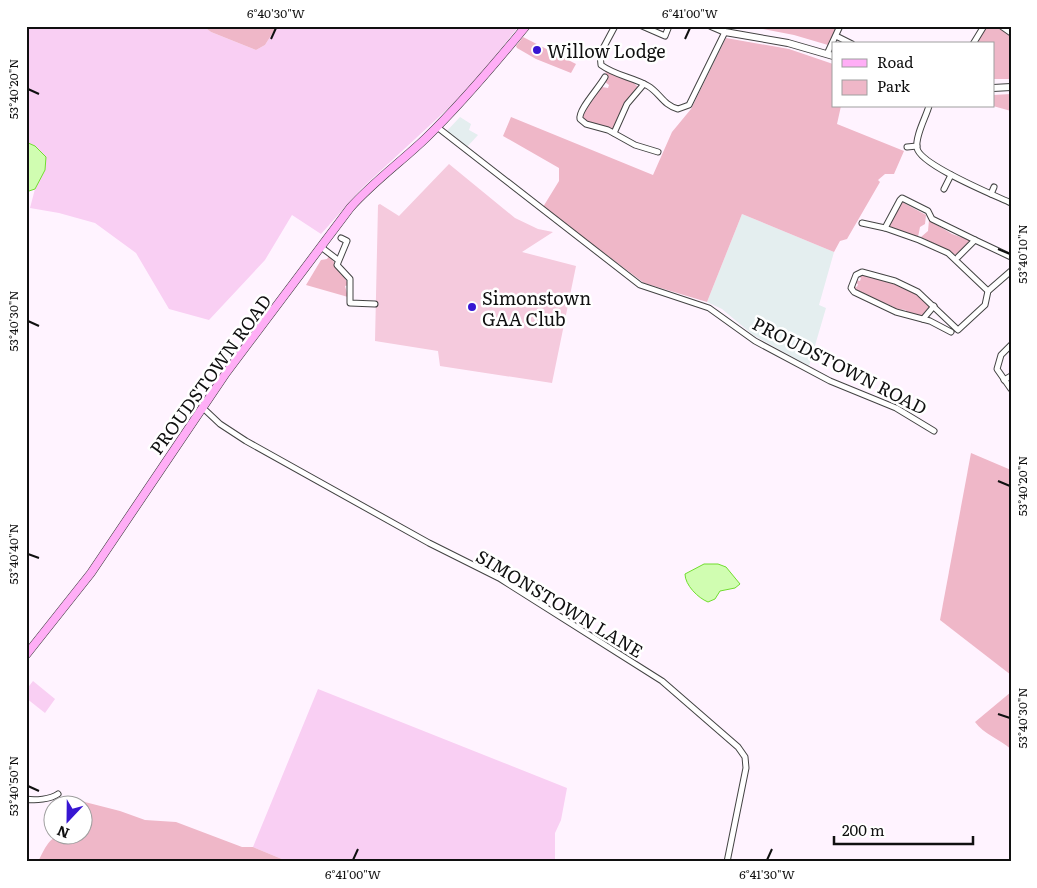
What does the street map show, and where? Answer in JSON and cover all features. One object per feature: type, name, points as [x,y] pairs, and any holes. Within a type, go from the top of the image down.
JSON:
[{"type":"main road","name":"PROUDSTOWN ROAD","points":[[26,655],[91,573],[202,407],[321,247],[366,190],[461,103],[526,26]]},
{"type":"street","points":[[615,26],[602,49],[599,62],[612,72],[644,84],[670,106],[678,109],[686,108],[725,32]]},
{"type":"street","points":[[642,26],[664,36],[668,26]]},
{"type":"street","points":[[711,26],[725,32],[788,43],[830,55]]},
{"type":"street","points":[[834,42],[840,26]]},
{"type":"street","points":[[974,42],[984,26]]},
{"type":"street","points":[[1001,26],[1011,33]]},
{"type":"street","points":[[836,36],[848,42]]},
{"type":"street","points":[[605,77],[580,109],[579,116],[586,124],[614,133],[627,141],[658,152]]},
{"type":"street","points":[[602,83],[608,86]]},
{"type":"street","points":[[614,133],[626,104],[644,84]]},
{"type":"street","points":[[994,88],[1011,87]]},
{"type":"street","points":[[928,108],[917,146],[920,153],[951,175],[1011,203]]},
{"type":"street","name":"PROUDSTOWN ROAD","points":[[437,127],[640,285],[709,308],[754,341],[830,381],[896,408],[934,431]]},
{"type":"street","points":[[907,147],[917,146]]},
{"type":"street","points":[[648,156],[651,150]]},
{"type":"street","points":[[944,188],[951,175]]},
{"type":"street","points":[[991,194],[994,187]]},
{"type":"street","points":[[885,228],[902,198],[928,211],[932,219],[1011,257]]},
{"type":"street","points":[[862,223],[885,228],[919,240],[948,254],[988,291]]},
{"type":"street","points":[[341,238],[347,241],[338,260],[338,268],[351,283],[350,303],[375,304]]},
{"type":"street","points":[[958,257],[975,240]]},
{"type":"street","points":[[321,247],[338,260]]},
{"type":"street","points":[[951,332],[923,320],[896,312],[854,292],[851,288],[856,275],[862,272],[901,283],[918,292],[958,330],[985,305],[988,291],[1011,271]]},
{"type":"street","points":[[923,320],[934,306]]},
{"type":"street","points":[[1011,345],[1001,355],[997,369],[1011,389]]},
{"type":"street","points":[[1004,380],[1011,376]]},
{"type":"street","name":"SIMONSTOWN LANE","points":[[202,407],[220,424],[246,441],[429,543],[499,578],[676,690],[738,747],[745,756],[746,768],[727,862]]},
{"type":"street","points":[[26,799],[54,798],[58,794]]},
{"type":"shaded area","points":[[26,26],[203,26],[211,32],[256,50],[265,45],[277,26],[519,26],[468,90],[362,188],[321,234],[292,215],[265,260],[209,320],[169,309],[136,253],[95,223],[59,213],[30,208],[35,189],[45,170],[35,146],[26,142]]},
{"type":"shaded area","points":[[460,117],[471,124],[469,130],[478,135],[466,148],[445,133]]},
{"type":"shaded area","points":[[26,142],[35,146],[46,157],[45,170],[35,189],[26,192]]},
{"type":"shaded area","name":"Simonstown GAA Club","points":[[449,164],[515,218],[538,229],[553,232],[522,252],[576,266],[552,383],[440,366],[438,351],[375,341],[378,205],[380,204],[399,216]]},
{"type":"shaded area","points":[[742,214],[834,252],[819,305],[826,308],[809,366],[753,335],[722,309],[707,302]]},
{"type":"shaded area","points":[[704,564],[718,564],[726,567],[740,584],[735,588],[720,591],[715,599],[708,602],[693,591],[687,582],[685,574]]},
{"type":"shaded area","points":[[33,681],[55,699],[45,713],[26,698],[26,690]]},
{"type":"shaded area","points":[[318,689],[567,788],[561,820],[555,833],[555,862],[289,862],[253,847]]},
{"type":"green space","points":[[203,26],[277,26],[265,45],[256,50],[211,32]]},
{"type":"green space","points":[[764,26],[838,26],[828,45],[794,35],[763,29]]},
{"type":"green space","points":[[989,26],[1001,28],[1011,36],[1011,79],[994,79],[994,42],[976,42],[985,28]]},
{"type":"green space","points":[[523,37],[576,64],[571,73],[536,59],[517,48],[516,46]]},
{"type":"green space","points":[[726,38],[789,49],[832,64],[832,108],[841,108],[837,124],[904,151],[894,174],[885,174],[878,180],[880,182],[847,239],[840,241],[834,252],[742,214],[707,302],[644,283],[543,207],[559,181],[559,168],[503,136],[511,117],[653,175],[672,132],[691,109]]},
{"type":"green space","points":[[604,70],[634,83],[639,88],[625,103],[613,129],[586,122],[581,116],[584,109],[602,87],[608,88],[609,85],[605,82],[607,75]]},
{"type":"green space","points":[[1011,94],[1011,111],[994,106],[994,95]]},
{"type":"green space","points":[[902,202],[926,215],[925,224],[920,227],[918,237],[888,227]]},
{"type":"green space","points":[[929,220],[952,234],[969,240],[969,242],[956,255],[921,237],[928,231]]},
{"type":"green space","points":[[329,256],[349,285],[345,286],[348,297],[306,285],[321,260],[327,259]]},
{"type":"green space","points":[[862,274],[900,285],[919,295],[929,307],[921,317],[906,313],[906,310],[894,309],[894,307],[855,291],[854,286],[857,287],[858,284],[855,283],[856,280],[860,281],[861,278],[858,276]]},
{"type":"green space","points":[[971,453],[1011,470],[1011,675],[940,620]]},
{"type":"green space","points":[[1011,692],[1011,749],[983,730],[975,722]]},
{"type":"green space","points":[[92,804],[145,820],[176,822],[242,847],[253,847],[289,862],[38,862],[47,846],[92,846]]},
{"type":"place","name":"Willow Lodge","points":[[537,50]]},
{"type":"place","name":"Simonstown GAA Club","points":[[472,307]]}]
